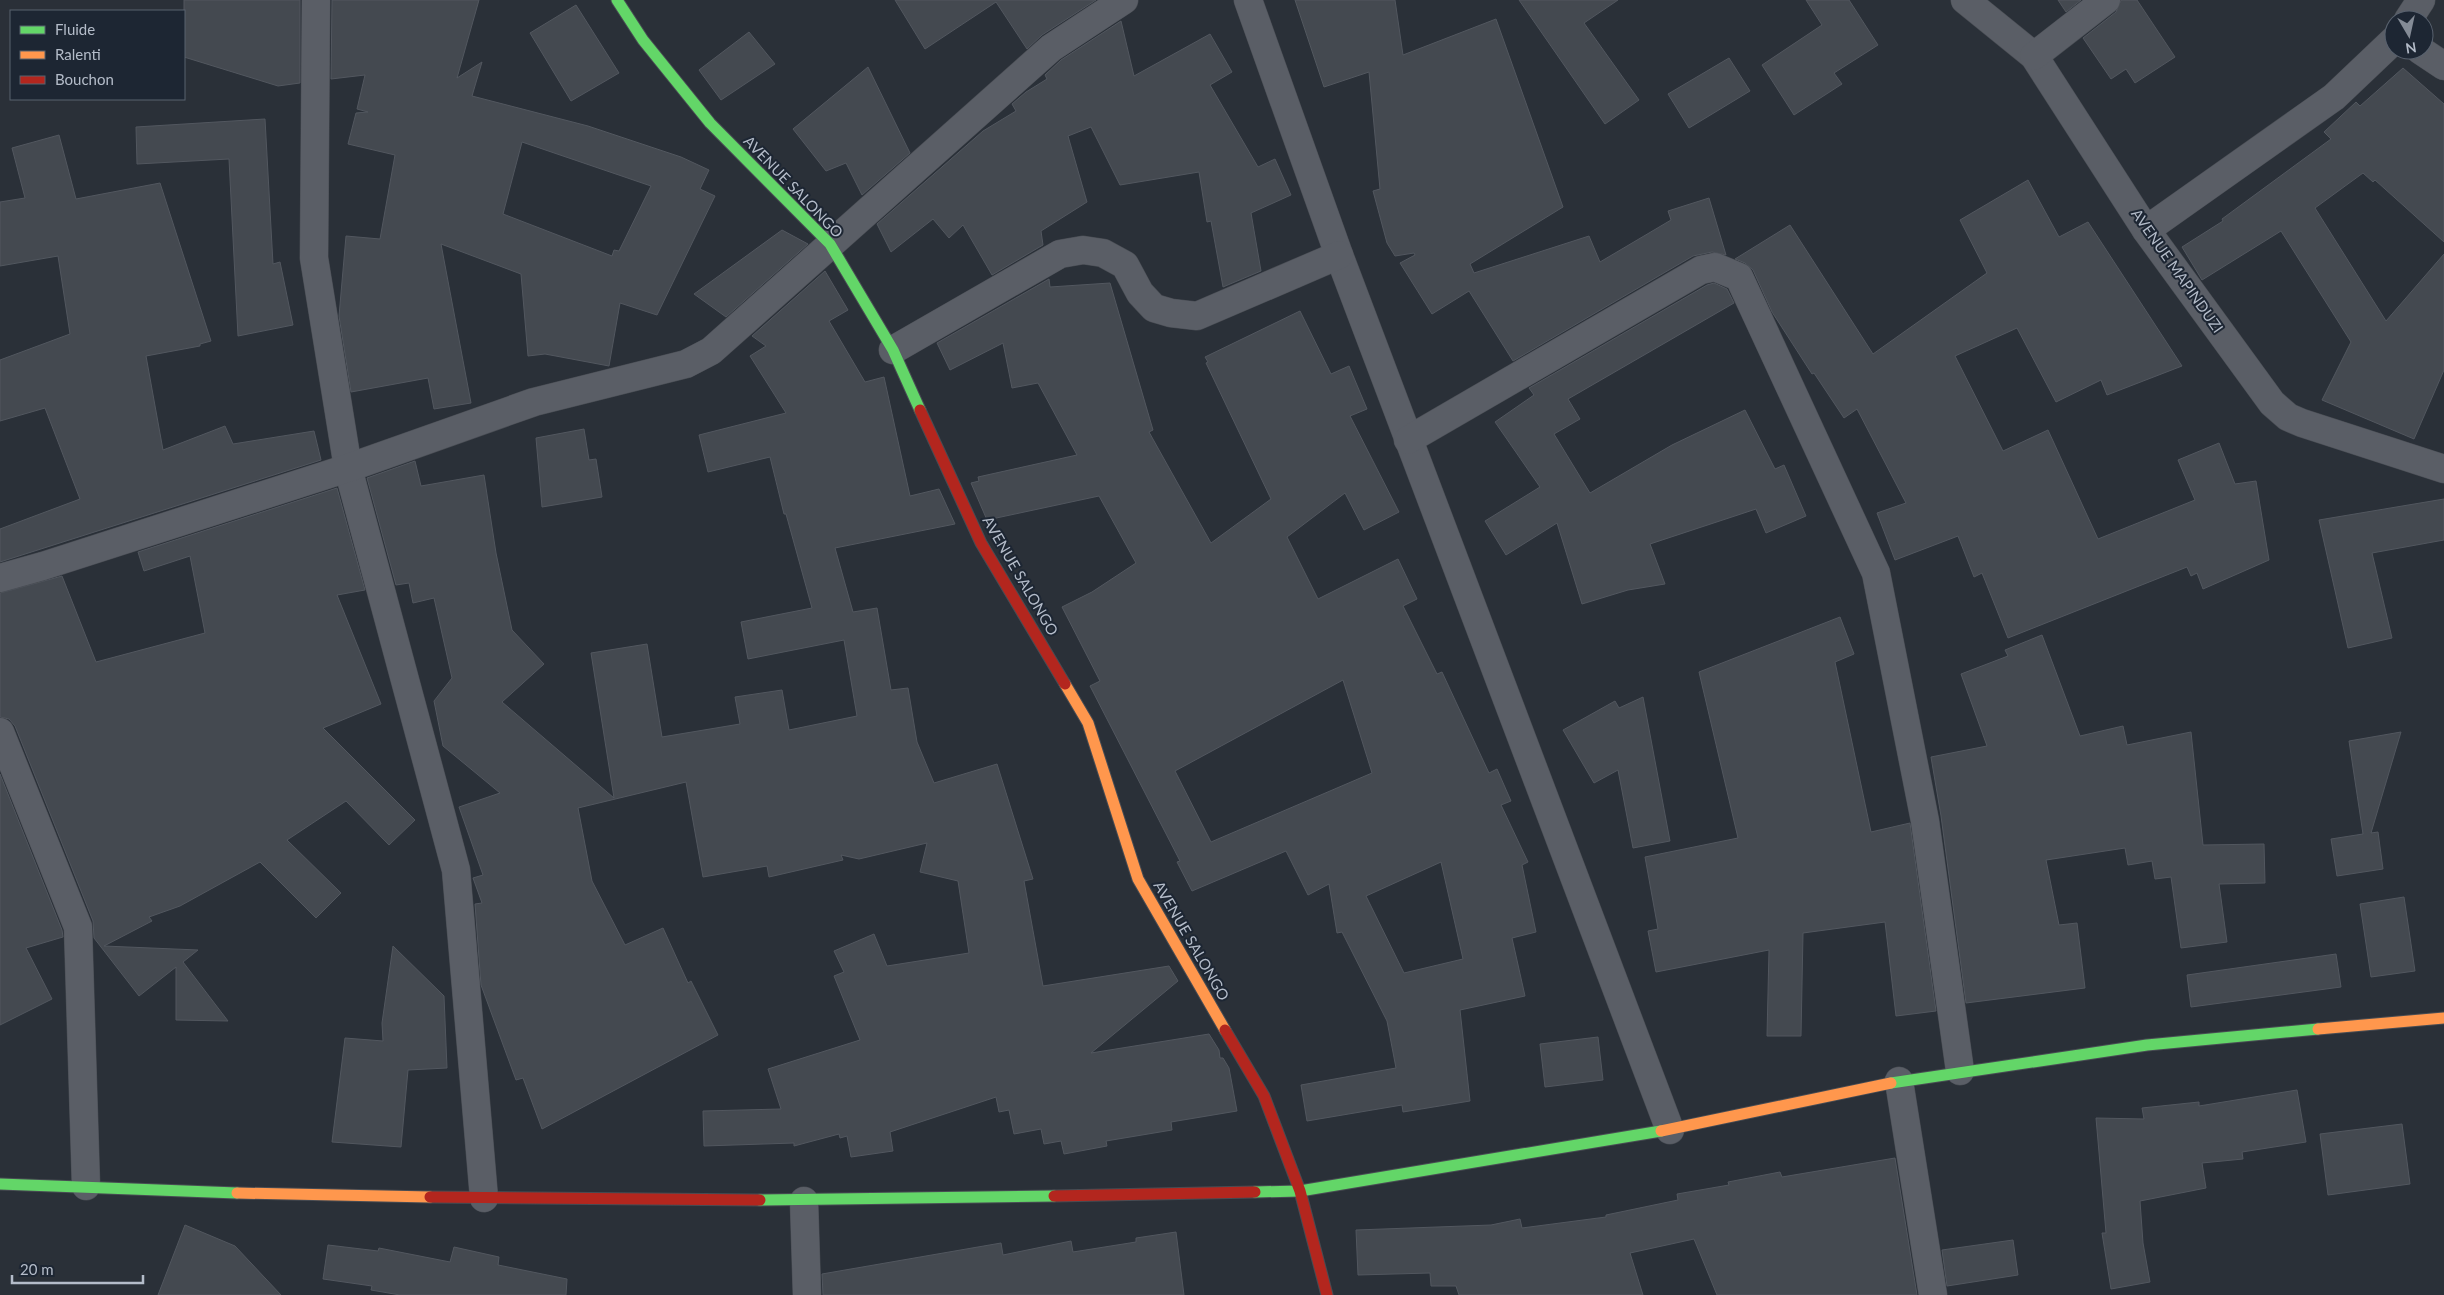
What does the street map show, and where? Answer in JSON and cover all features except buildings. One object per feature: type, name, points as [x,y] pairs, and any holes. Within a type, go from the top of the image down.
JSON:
[{"type":"main road","name":"AVENUE SALONGO","points":[[617,0],[643,40],[710,123],[830,244],[893,350],[981,543],[1088,724],[1138,879],[1147,898],[1264,1096],[1300,1191],[1327,1295]]},
{"type":"main road","points":[[0,1184],[304,1195],[804,1201],[1300,1191],[1670,1130],[1898,1081],[1960,1071],[2147,1045],[2443,1023]]},
{"type":"street","points":[[316,0],[312,245],[348,468],[456,870],[484,1198]]},
{"type":"street","points":[[0,578],[43,566],[348,468],[534,402],[686,364],[698,358],[711,351],[1051,48],[1124,0]]},
{"type":"street","points":[[1248,0],[1338,255],[1670,1130]]},
{"type":"street","name":"AVENUE MAPINDUZI","points":[[1964,0],[2034,56],[2146,230],[2272,403],[2288,417],[2444,469]]},
{"type":"street","points":[[2034,56],[2106,0]]},
{"type":"street","points":[[2146,230],[2334,97],[2384,50]]},
{"type":"street","points":[[893,350],[1060,254],[1083,250],[1103,253],[1125,266],[1140,293],[1154,308],[1171,313],[1197,316],[1338,255]]},
{"type":"street","points":[[1408,440],[1701,270],[1715,267],[1739,277],[1876,573],[1925,821],[1960,1071]]},
{"type":"street","points":[[0,732],[78,928],[86,1186]]},
{"type":"street","points":[[1898,1081],[1933,1295]]},
{"type":"street","points":[[804,1201],[807,1295]]},
{"type":"traffic: fast","points":[[617,0],[643,40],[710,123],[830,244],[893,350],[920,410]]},
{"type":"traffic: fast","points":[[1891,1083],[2147,1045],[2318,1029]]},
{"type":"traffic: fast","points":[[1255,1192],[1300,1191],[1661,1131]]},
{"type":"traffic: fast","points":[[0,1184],[237,1193]]},
{"type":"traffic: fast","points":[[760,1200],[1054,1196]]},
{"type":"traffic: slow","points":[[1065,684],[1088,723],[1138,879],[1225,1030]]},
{"type":"traffic: slow","points":[[2318,1029],[2444,1018]]},
{"type":"traffic: slow","points":[[1661,1131],[1891,1083]]},
{"type":"traffic: slow","points":[[237,1193],[430,1197]]},
{"type":"traffic: jam","points":[[920,410],[981,543],[1065,684]]},
{"type":"traffic: jam","points":[[1225,1030],[1264,1096],[1300,1191],[1327,1295]]},
{"type":"traffic: jam","points":[[1054,1196],[1255,1192]]},
{"type":"traffic: jam","points":[[430,1197],[760,1200]]}]
